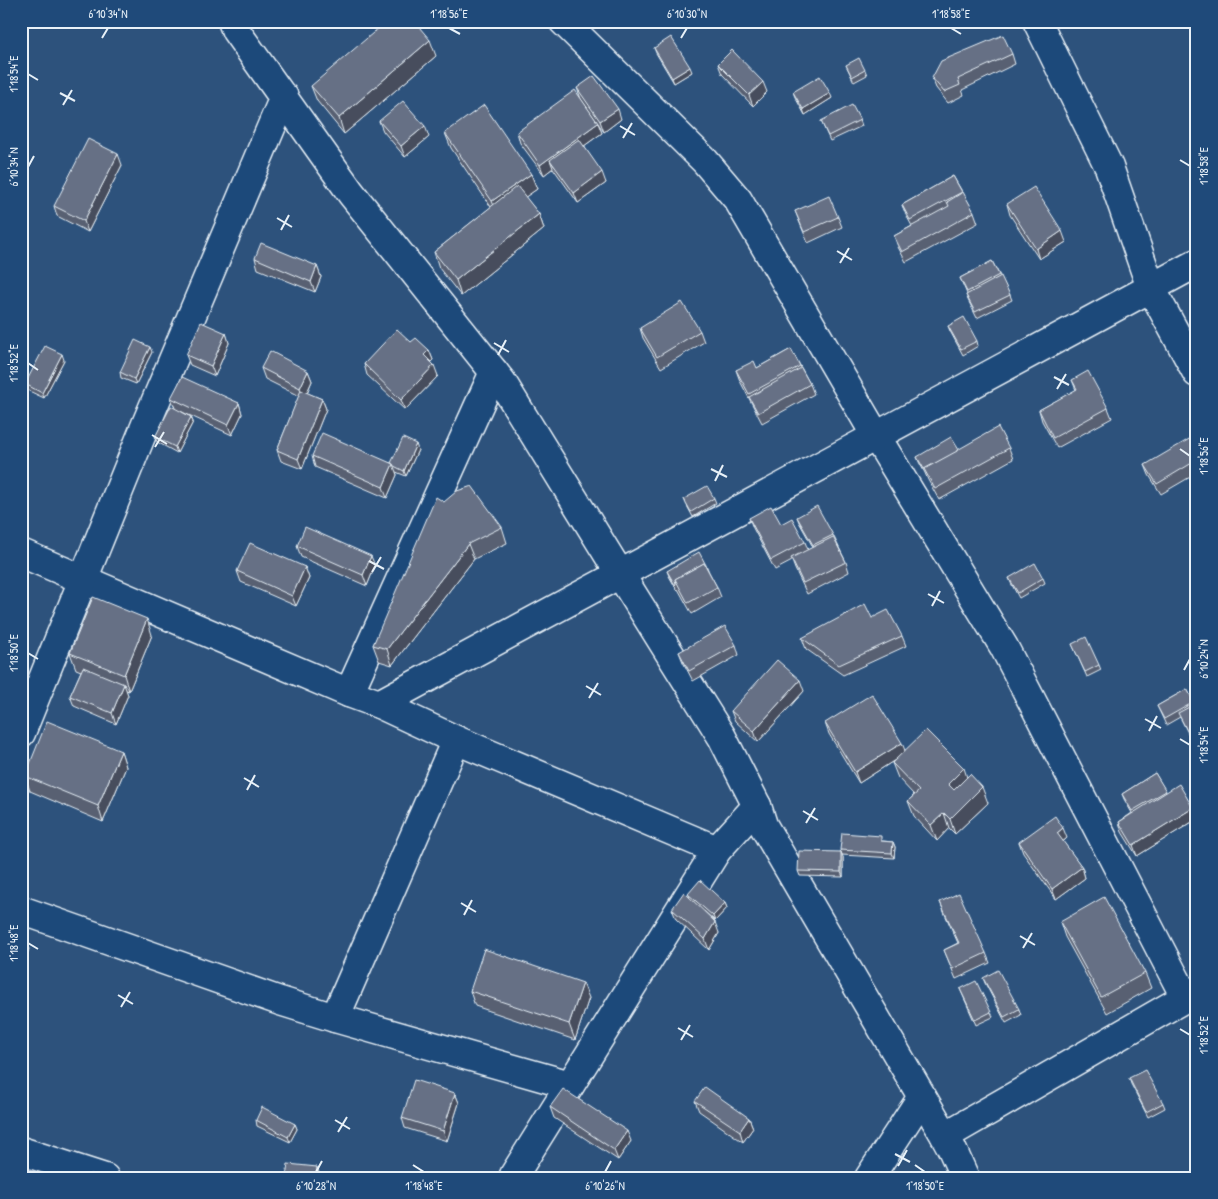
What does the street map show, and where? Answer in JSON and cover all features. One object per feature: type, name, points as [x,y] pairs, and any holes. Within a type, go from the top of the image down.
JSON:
[{"type":"street","points":[[232,21],[236,31],[351,192],[502,382],[722,737],[757,806],[763,824],[952,1149],[965,1178]]},
{"type":"street","points":[[563,21],[705,161],[738,200],[876,436],[1004,647],[1191,994],[944,1136]]},
{"type":"street","points":[[1037,21],[1109,167],[1151,288],[1197,374]]},
{"type":"street","points":[[21,733],[146,424],[284,97]]},
{"type":"street","points":[[378,704],[1197,263]]},
{"type":"street","points":[[349,693],[494,372]]},
{"type":"street","points":[[21,553],[717,850]]},
{"type":"street","points":[[336,1018],[456,740]]},
{"type":"street","points":[[514,1175],[717,850],[757,806]]},
{"type":"street","points":[[21,910],[280,1001],[570,1085]]},
{"type":"street","points":[[869,1178],[922,1097]]},
{"type":"street","points":[[21,1151],[105,1178]]},
{"type":"building","points":[[387,21],[414,21],[430,40],[339,118],[311,86]]},
{"type":"building","points":[[1003,35],[1012,54],[958,79],[960,85],[944,92],[932,78],[941,61]]},
{"type":"building","points":[[671,37],[690,67],[672,78],[654,48]]},
{"type":"building","points":[[732,50],[763,82],[749,95],[718,64]]},
{"type":"building","points":[[859,58],[865,70],[852,77],[846,65]]},
{"type":"building","points":[[594,76],[618,109],[600,121],[577,88]]},
{"type":"building","points":[[820,76],[830,93],[803,109],[793,92]]},
{"type":"building","points":[[575,90],[598,123],[540,165],[517,132]]},
{"type":"building","points":[[403,101],[425,126],[401,146],[379,121]]},
{"type":"building","points":[[484,105],[531,174],[492,201],[445,133]]},
{"type":"building","points":[[852,105],[860,120],[828,136],[821,121]]},
{"type":"building","points":[[88,139],[118,154],[84,221],[54,206]]},
{"type":"building","points":[[579,139],[602,172],[574,193],[550,160]]},
{"type":"building","points":[[953,176],[962,192],[910,220],[902,205]]},
{"type":"building","points":[[517,186],[539,214],[456,280],[434,252]]},
{"type":"building","points":[[1034,187],[1062,231],[1036,249],[1007,204]]},
{"type":"building","points":[[963,192],[974,212],[902,252],[894,236],[949,206],[947,202]]},
{"type":"building","points":[[829,196],[838,217],[804,232],[795,211]]},
{"type":"building","points":[[261,243],[317,266],[311,282],[255,258]]},
{"type":"building","points":[[992,261],[999,275],[967,292],[960,278]]},
{"type":"building","points":[[1001,276],[1010,295],[975,312],[966,295]]},
{"type":"building","points":[[682,302],[700,331],[657,357],[640,328]]},
{"type":"building","points":[[964,317],[977,341],[961,349],[948,326]]},
{"type":"building","points":[[201,322],[226,333],[211,366],[186,355]]},
{"type":"building","points":[[397,329],[411,342],[416,338],[429,350],[424,355],[434,365],[401,400],[364,364]]},
{"type":"building","points":[[135,340],[150,347],[134,379],[120,372]]},
{"type":"building","points":[[45,346],[62,354],[42,393],[25,384]]},
{"type":"building","points":[[791,349],[800,366],[749,394],[736,370],[754,361],[757,368]]},
{"type":"building","points":[[270,351],[308,371],[300,388],[261,368]]},
{"type":"building","points":[[801,368],[810,384],[758,413],[749,397]]},
{"type":"building","points":[[1088,371],[1108,408],[1053,438],[1039,410],[1077,389],[1072,380]]},
{"type":"building","points":[[182,377],[239,403],[228,425],[171,398]]},
{"type":"building","points":[[301,390],[322,399],[298,459],[277,450]]},
{"type":"building","points":[[171,406],[191,417],[175,447],[155,437]]},
{"type":"building","points":[[998,427],[1009,448],[935,489],[924,469]]},
{"type":"building","points":[[322,433],[393,464],[383,487],[312,456]]},
{"type":"building","points":[[951,437],[959,450],[924,469],[917,457]]},
{"type":"building","points":[[403,438],[416,444],[404,471],[391,463]]},
{"type":"building","points":[[1191,438],[1197,448],[1197,460],[1157,484],[1145,465]]},
{"type":"building","points":[[472,486],[502,527],[468,544],[387,649],[373,645],[436,497],[444,502],[457,491]]},
{"type":"building","points":[[707,486],[714,498],[691,512],[684,499]]},
{"type":"building","points":[[1197,490],[1197,499],[1193,492]]},
{"type":"building","points":[[771,506],[781,524],[792,518],[805,542],[771,560],[749,518]]},
{"type":"building","points":[[817,506],[833,535],[813,545],[797,517]]},
{"type":"building","points":[[305,527],[371,556],[363,575],[297,546]]},
{"type":"building","points":[[833,537],[846,562],[803,583],[791,558]]},
{"type":"building","points":[[250,543],[305,567],[292,596],[237,571]]},
{"type":"building","points":[[699,552],[707,567],[704,563],[675,579],[675,585],[667,571]]},
{"type":"building","points":[[704,563],[717,587],[688,603],[675,579]]},
{"type":"building","points":[[1035,563],[1043,578],[1018,593],[1009,578]]},
{"type":"building","points":[[93,597],[147,619],[124,675],[70,653]]},
{"type":"building","points":[[865,604],[872,618],[888,610],[902,636],[839,665],[802,638]]},
{"type":"building","points":[[725,626],[736,645],[689,671],[679,652]]},
{"type":"building","points":[[1086,637],[1099,665],[1085,672],[1072,644]]},
{"type":"building","points":[[777,660],[800,680],[754,731],[731,711]]},
{"type":"building","points":[[83,667],[124,684],[112,713],[70,696]]},
{"type":"building","points":[[1187,689],[1194,702],[1164,719],[1157,706]]},
{"type":"building","points":[[872,694],[902,743],[855,772],[825,723]]},
{"type":"building","points":[[1195,704],[1197,707],[1197,742],[1194,744],[1178,713]]},
{"type":"building","points":[[47,721],[121,751],[98,806],[25,776]]},
{"type":"building","points":[[926,730],[964,768],[948,784],[954,790],[970,774],[982,787],[950,819],[944,813],[931,825],[908,801],[919,791],[892,763]]},
{"type":"building","points":[[1155,773],[1166,791],[1132,811],[1122,794]]},
{"type":"building","points":[[1179,784],[1193,808],[1133,845],[1119,822]]},
{"type":"building","points":[[1055,816],[1063,828],[1057,833],[1082,867],[1052,889],[1019,842]]},
{"type":"building","points":[[842,833],[881,836],[881,841],[893,842],[892,853],[840,850]]},
{"type":"building","points":[[799,851],[841,852],[841,872],[798,871]]},
{"type":"building","points":[[700,880],[725,903],[713,916],[688,894]]},
{"type":"building","points":[[684,892],[715,922],[705,939],[672,909]]},
{"type":"building","points":[[959,893],[986,953],[952,969],[944,950],[959,943],[940,902]]},
{"type":"building","points":[[1104,897],[1145,973],[1101,997],[1060,922]]},
{"type":"building","points":[[21,938],[25,939],[21,950]]},
{"type":"building","points":[[484,949],[583,983],[569,1024],[470,991]]},
{"type":"building","points":[[998,970],[1019,1009],[1004,1017],[983,978]]},
{"type":"building","points":[[976,981],[991,1012],[975,1020],[960,989]]},
{"type":"building","points":[[1145,1070],[1163,1103],[1146,1112],[1129,1078]]},
{"type":"building","points":[[414,1080],[455,1093],[443,1131],[402,1118]]},
{"type":"building","points":[[705,1087],[749,1118],[740,1131],[695,1101]]},
{"type":"building","points":[[563,1089],[627,1131],[614,1150],[550,1107]]},
{"type":"building","points":[[262,1107],[295,1124],[288,1137],[256,1120]]},
{"type":"building","points":[[288,1164],[317,1167],[316,1178],[286,1178]]},
{"type":"building","points":[[1179,1173],[1182,1178],[1170,1178]]},
{"type":"building","points":[[90,1174],[103,1178],[88,1178]]}]
